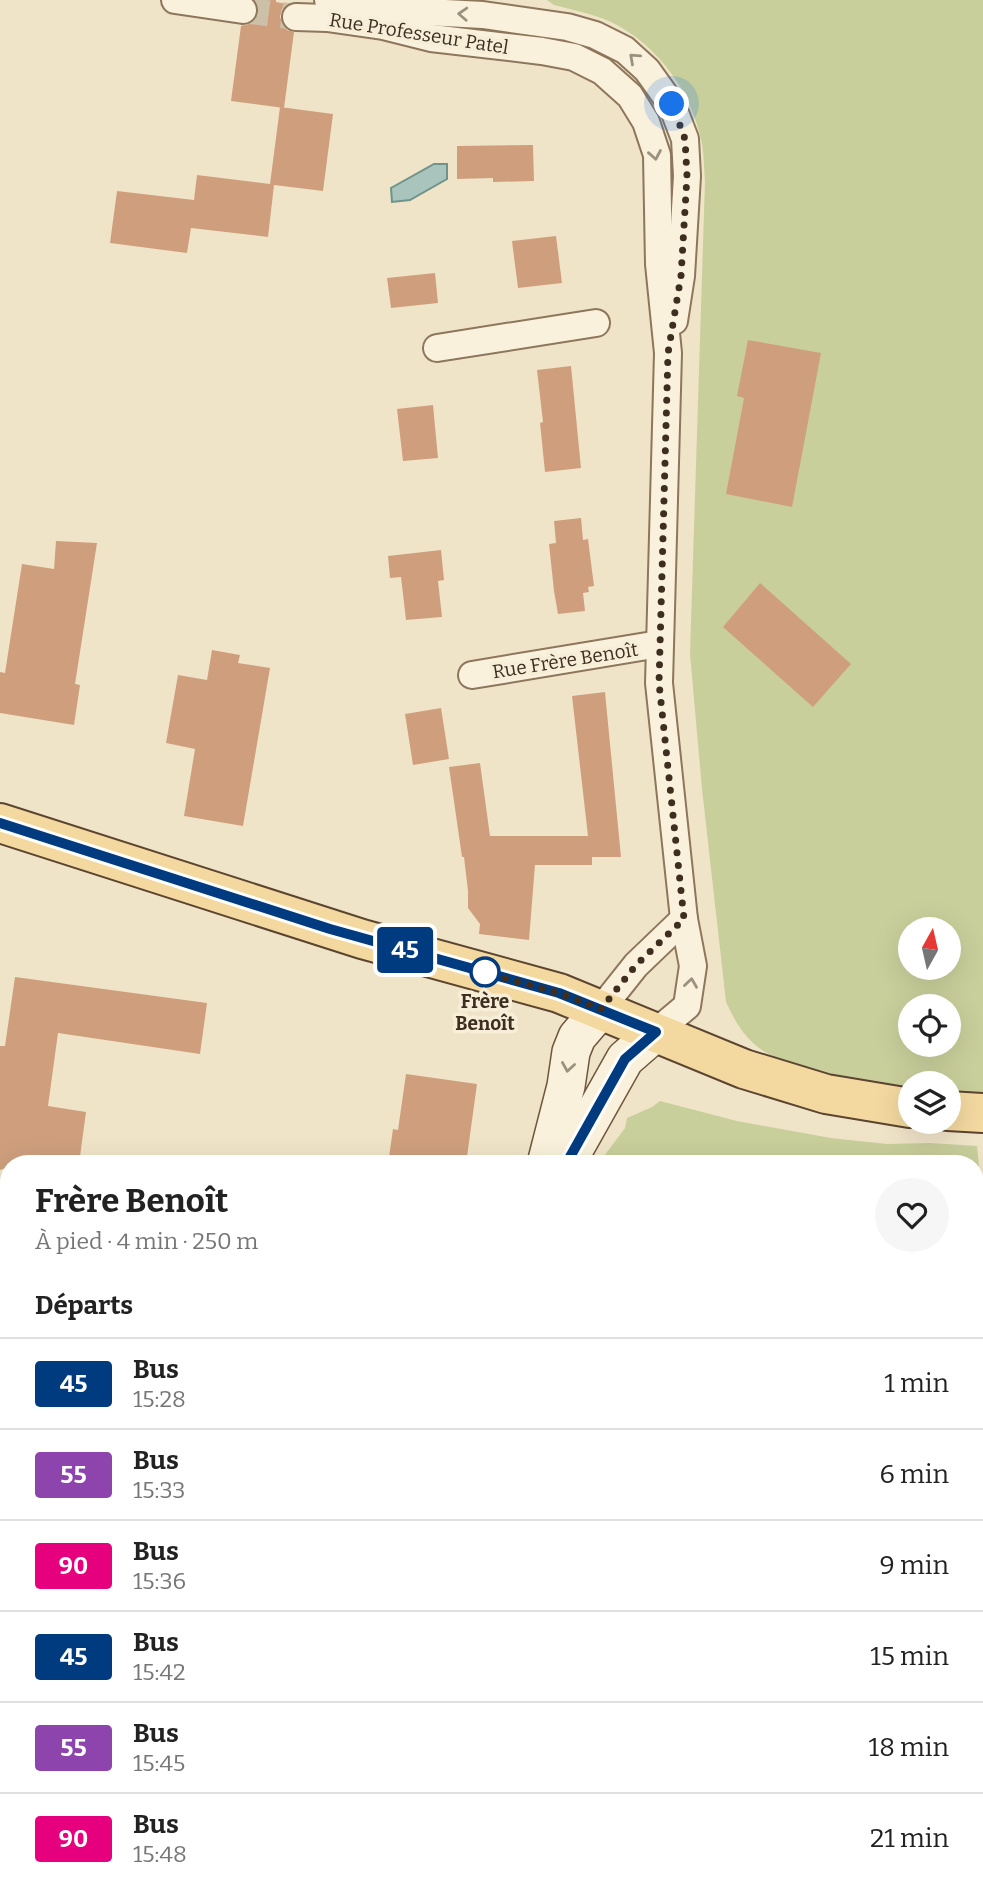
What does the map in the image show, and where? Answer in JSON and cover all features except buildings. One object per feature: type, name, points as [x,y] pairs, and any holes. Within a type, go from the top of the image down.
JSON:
[{"type":"main road","points":[[0,823],[330,929],[559,993],[744,1069],[826,1094],[898,1106]]},
{"type":"main road","points":[[961,1112],[983,1113]]},
{"type":"street","points":[[175,0],[243,10]]},
{"type":"street","name":"Rue Professeur Patel","points":[[328,0],[483,16],[527,11]]},
{"type":"street","points":[[527,11],[542,51]]},
{"type":"street","name":"Rue Frère Benoît","points":[[527,11],[595,35],[625,50],[647,70],[672,104],[685,139],[687,176],[681,276],[668,353]]},
{"type":"street","name":"Rue Professeur Patel","points":[[296,17],[327,18],[383,26],[431,38],[542,51]]},
{"type":"street","name":"Rue Frère Benoît","points":[[542,51],[574,57],[602,72],[630,96],[646,122],[657,155],[659,264],[668,353],[659,683],[684,919],[693,966],[687,1006],[656,1032]]},
{"type":"street","points":[[437,348],[596,323]]},
{"type":"street","name":"Rue Frère Benoît","points":[[472,675],[659,644]]},
{"type":"street","points":[[547,1155],[576,1037],[636,965],[684,919]]},
{"type":"street","points":[[571,1155],[625,1059],[656,1032]]},
{"type":"green space","points":[[547,0],[983,0],[983,1093],[961,1091],[961,1071],[898,1071],[898,1087],[842,1077],[781,1060],[766,1053],[745,1035],[726,1002],[690,654],[705,181],[702,144],[690,106],[658,57],[628,32],[611,22],[554,5]]},
{"type":"green space","points":[[660,1101],[737,1121],[831,1138],[887,1144],[977,1146],[978,1155],[605,1155],[625,1128],[627,1118]]},
{"type":"water","points":[[434,164],[447,164],[447,179],[410,200],[392,202],[391,188]]},
{"type":"tunnel","points":[[243,10],[296,17]]},
{"type":"bus line","name":"45","points":[[0,823],[362,939],[559,993],[656,1032],[625,1059],[571,1155]]},
{"type":"place","name":"Frère Benoît","points":[[485,972]]},
{"type":"route","points":[[485,972],[559,993],[601,1009],[636,965],[684,919],[659,683],[668,353],[681,276],[687,176],[685,139],[672,104]]}]
